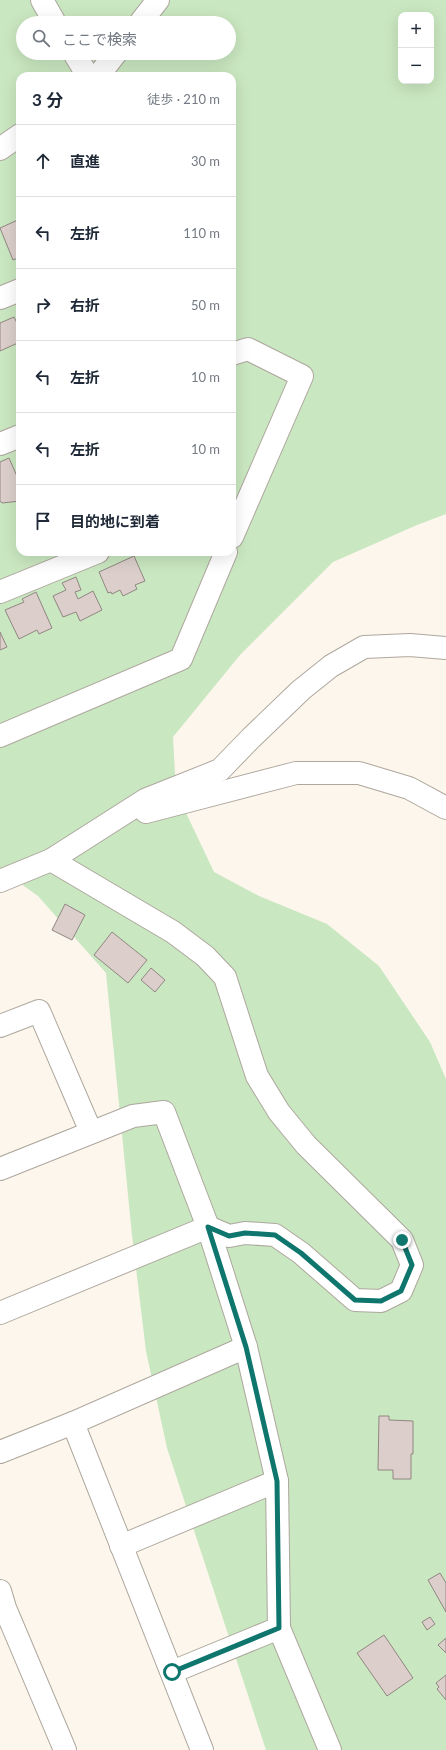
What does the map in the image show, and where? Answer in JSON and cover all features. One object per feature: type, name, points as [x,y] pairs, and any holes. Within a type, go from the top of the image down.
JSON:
[{"type":"street","points":[[42,0],[52,16]]},
{"type":"street","points":[[145,16],[158,0]]},
{"type":"street","points":[[78,60],[86,72]]},
{"type":"street","points":[[101,72],[111,60]]},
{"type":"street","points":[[0,149],[16,138]]},
{"type":"street","points":[[0,298],[16,292]]},
{"type":"street","points":[[236,353],[248,349],[302,376],[236,525]]},
{"type":"street","points":[[0,444],[16,438]]},
{"type":"street","points":[[0,592],[88,556]]},
{"type":"street","points":[[0,736],[181,660],[224,556]]},
{"type":"street","points":[[0,881],[51,860],[108,822],[145,800],[220,770],[301,690],[331,666],[364,647],[410,645],[446,648]]},
{"type":"street","points":[[108,822],[296,773],[359,773],[409,788],[446,808]]},
{"type":"street","points":[[0,1313],[208,1227],[229,1236],[245,1233],[275,1235],[301,1253],[355,1300],[381,1301],[401,1291],[412,1265],[402,1240],[306,1145],[278,1112],[258,1076],[225,977],[205,956],[173,932],[51,860]]},
{"type":"street","points":[[0,1026],[39,1011],[92,1132]]},
{"type":"street","points":[[0,1169],[133,1116],[164,1112],[208,1227],[246,1347],[277,1481],[279,1628],[330,1750]]},
{"type":"street","points":[[0,1452],[73,1423],[246,1347]]},
{"type":"street","points":[[73,1423],[202,1750]]},
{"type":"street","points":[[121,1546],[277,1481]]},
{"type":"street","points":[[0,1591],[5,1608],[65,1750]]},
{"type":"street","points":[[172,1672],[279,1628]]},
{"type":"green space","points":[[0,0],[446,0],[446,514],[417,525],[333,562],[240,655],[173,737],[176,792],[214,872],[259,896],[327,924],[379,966],[430,1042],[446,1079],[446,1750],[266,1750],[167,1448],[146,1351],[132,1235],[106,973],[38,896],[0,869]]},
{"type":"building","points":[[16,221],[16,259],[13,260],[0,228]]},
{"type":"building","points":[[14,317],[16,321],[16,344],[0,351],[0,323]]},
{"type":"building","points":[[9,458],[16,474],[16,501],[2,503],[0,501],[0,462]]},
{"type":"building","points":[[134,556],[145,581],[135,585],[137,589],[123,596],[120,590],[112,594],[111,592],[108,593],[99,572]]},
{"type":"building","points":[[76,577],[81,590],[75,592],[78,599],[93,591],[102,610],[80,621],[76,612],[63,617],[53,596],[66,590],[62,583]]},
{"type":"building","points":[[36,592],[52,628],[39,634],[37,630],[19,639],[5,610],[24,602],[22,599]]},
{"type":"building","points":[[0,632],[7,647],[0,650]]},
{"type":"building","points":[[65,904],[85,915],[72,940],[52,930]]},
{"type":"building","points":[[112,932],[147,960],[128,983],[94,955]]},
{"type":"building","points":[[151,968],[165,980],[155,992],[141,980]]},
{"type":"building","points":[[379,1416],[389,1416],[389,1420],[413,1421],[411,1479],[393,1479],[393,1470],[378,1470]]},
{"type":"building","points":[[440,1573],[446,1583],[446,1612],[428,1580]]},
{"type":"building","points":[[430,1617],[435,1624],[427,1630],[422,1622]]},
{"type":"building","points":[[384,1635],[413,1678],[387,1696],[357,1653]]},
{"type":"building","points":[[446,1638],[446,1653],[438,1645]]},
{"type":"building","points":[[446,1675],[446,1700],[437,1689],[439,1687],[436,1683]]},
{"type":"route","points":[[172,1672],[279,1628],[277,1481],[246,1347],[208,1227],[229,1236],[245,1233],[275,1235],[301,1253],[355,1300],[381,1301],[401,1291],[412,1265],[402,1240]]}]
